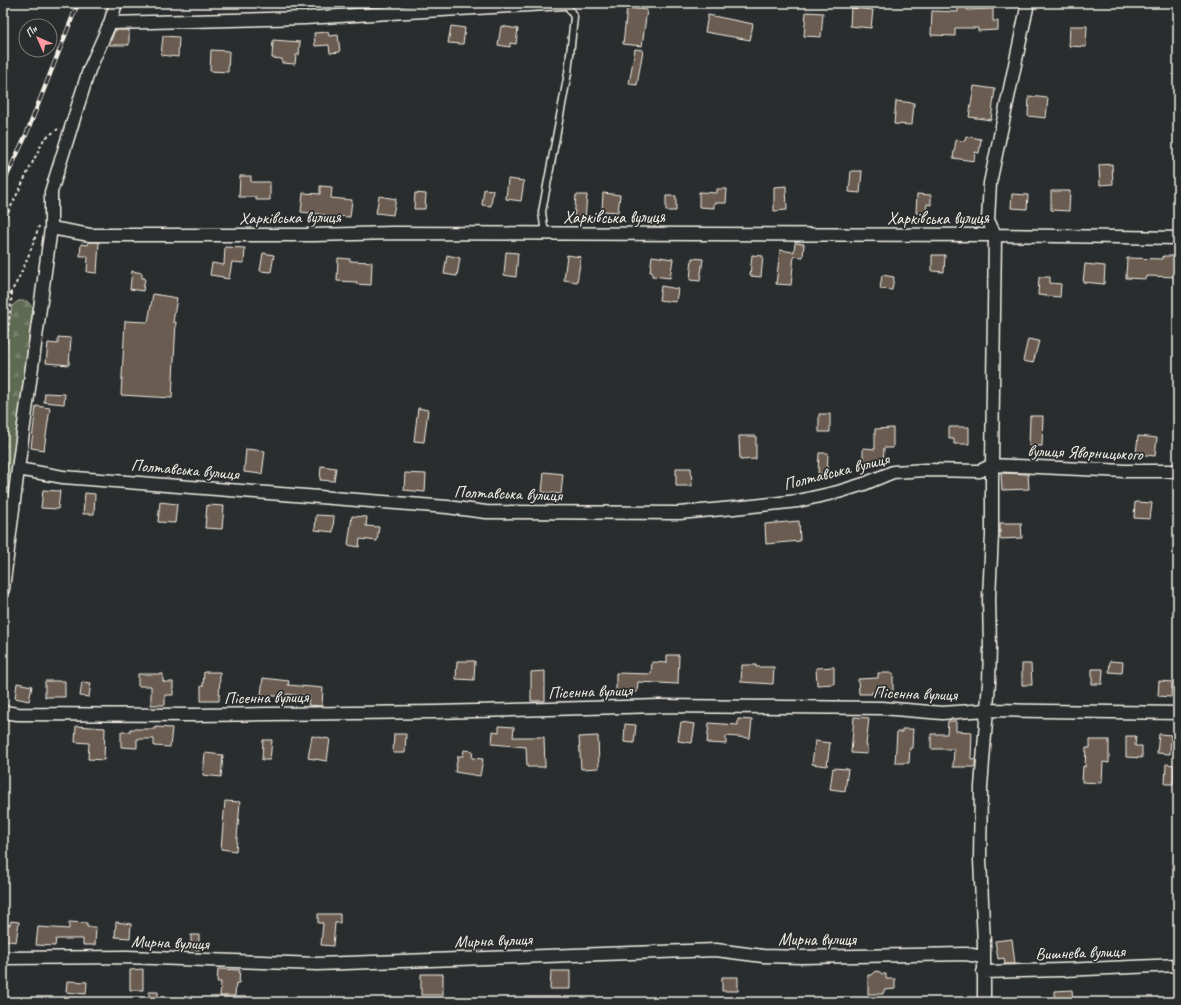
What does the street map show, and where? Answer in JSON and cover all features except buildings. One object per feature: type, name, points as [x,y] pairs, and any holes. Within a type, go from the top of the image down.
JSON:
[{"type":"street","points":[[3,590],[51,192],[88,70],[110,23],[116,3]]},
{"type":"street","points":[[110,23],[305,18],[565,3]]},
{"type":"street","points":[[984,1002],[984,943],[980,853],[981,787],[989,683],[990,647],[989,598],[992,535],[995,235],[988,220],[990,183],[1028,3]]},
{"type":"street","name":"Харківська вулиця","points":[[46,225],[90,235],[314,235],[393,233],[995,235],[1178,238]]},
{"type":"street","name":"Полтавська вулиця","points":[[18,469],[63,477],[439,506],[486,512],[679,513],[798,501],[838,492],[864,484],[893,472],[926,470],[980,471],[992,465]]},
{"type":"street","name":"вулиця Яворницького","points":[[992,465],[1126,471],[1178,471]]},
{"type":"street","name":"Пісенна вулиця","points":[[3,712],[18,714],[193,715],[436,712],[660,706],[882,708],[942,713],[987,710],[1178,713]]},
{"type":"street","name":"Мирна вулиця","points":[[3,958],[126,957],[316,964],[716,950],[763,956],[801,957],[966,954],[983,957]]},
{"type":"street","name":"Вишнева вулиця","points":[[983,972],[1178,965]]},
{"type":"lane","points":[[545,234],[542,212],[568,73],[574,17],[565,3]]},
{"type":"path","points":[[3,223],[44,139],[60,127],[74,120]]},
{"type":"path","points":[[3,304],[12,292],[46,225]]},
{"type":"path","points":[[3,373],[12,292]]},
{"type":"green space","points":[[18,301],[27,301],[33,308],[3,531],[3,361],[12,306]]},
{"type":"railway","points":[[3,184],[26,135],[78,3]]}]
